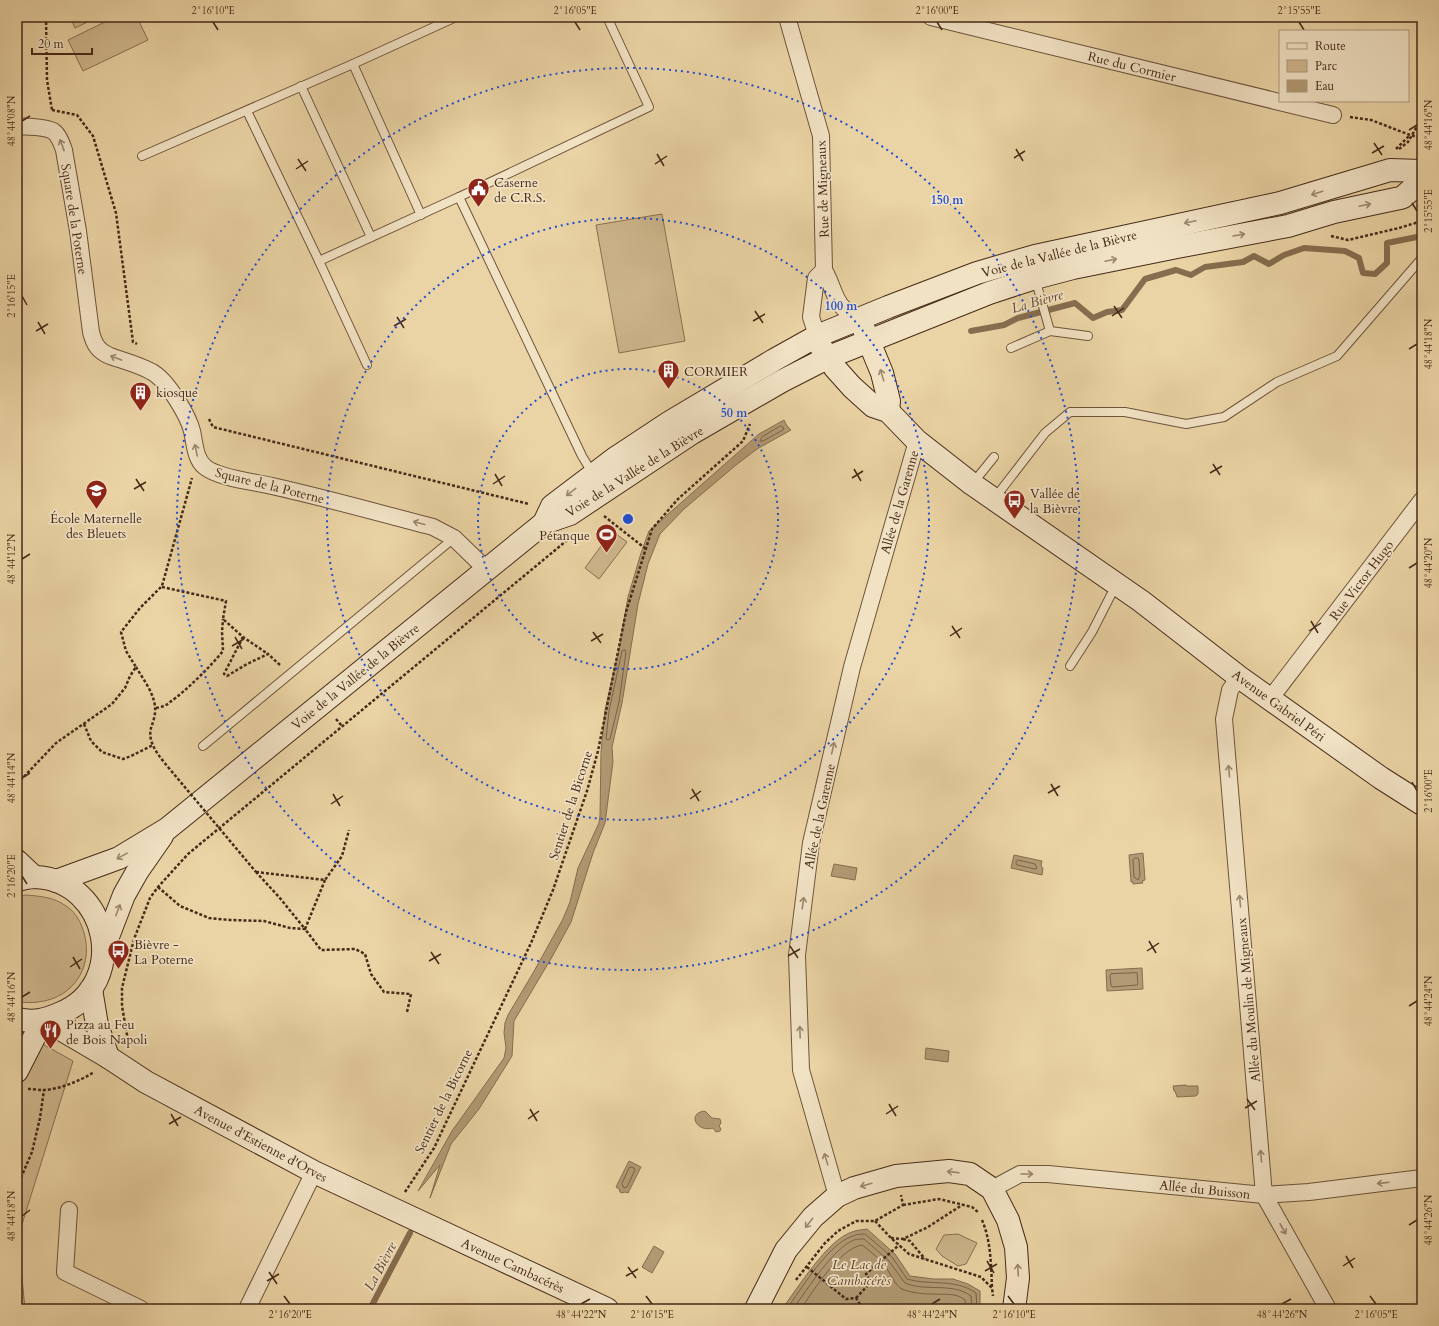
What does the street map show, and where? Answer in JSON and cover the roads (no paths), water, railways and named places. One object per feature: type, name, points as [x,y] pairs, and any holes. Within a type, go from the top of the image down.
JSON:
[{"type":"main road","name":"Voie de la Vallée de la Bièvre","points":[[56,881],[119,858],[167,829],[544,523],[593,508],[692,433],[782,381],[826,352],[855,325],[977,273],[1035,256],[1280,203],[1390,170],[1422,171]]},
{"type":"main road","name":"Voie de la Vallée de la Bièvre","points":[[544,523],[552,506],[593,474],[670,422],[774,360],[826,352],[855,325],[989,293],[1035,278],[1073,268],[1177,246],[1288,226],[1334,212],[1403,197],[1422,180]]},
{"type":"main road","points":[[826,352],[852,387],[873,406],[888,411],[889,401],[882,373],[855,325]]},
{"type":"main road","name":"Avenue Gabriel Péri","points":[[888,411],[917,441],[972,484],[1141,601],[1239,677],[1381,778],[1422,804]]},
{"type":"main road","name":"Voie de la Vallée de la Bièvre","points":[[104,947],[127,889],[167,829]]},
{"type":"main road","points":[[17,862],[26,879],[56,881],[75,891],[90,906],[100,926],[104,947],[102,968],[91,989],[73,1008],[44,1020],[26,1021],[17,1019]]},
{"type":"main road","points":[[91,989],[97,1025],[108,1057]]},
{"type":"main road","points":[[21,1080],[44,1020]]},
{"type":"main road","name":"Avenue d'Estienne d'Orves","points":[[44,1020],[108,1057],[146,1082],[314,1172],[419,1220]]},
{"type":"main road","points":[[756,1309],[786,1250],[813,1217],[837,1196],[854,1188],[896,1176],[949,1171],[970,1174],[992,1189],[1008,1220],[1016,1247],[1018,1278],[1004,1306]]},
{"type":"main road","name":"Avenue Cambacérès","points":[[419,1220],[607,1309]]},
{"type":"street","name":"Rue de Migneaux","points":[[787,17],[821,136],[824,270],[831,283],[835,296],[855,325]]},
{"type":"street","name":"Rue du Cormier","points":[[931,17],[1279,102]]},
{"type":"street","name":"Rue du Cormier","points":[[1280,102],[1333,115]]},
{"type":"street","name":"Square de la Poterne","points":[[17,127],[37,128],[53,131],[60,139],[64,150],[78,231],[91,332],[97,347],[104,353],[153,372],[168,387],[179,402],[192,430],[198,461],[206,468],[219,474],[273,486],[433,527],[454,538],[486,569]]},
{"type":"street","points":[[824,270],[816,278],[811,317],[826,352]]},
{"type":"street","name":"Allée de la Garenne","points":[[837,1196],[801,1070],[796,955],[811,842],[850,675],[917,441]]},
{"type":"street","name":"Rue Victor Hugo","points":[[1270,699],[1422,500]]},
{"type":"street","name":"Allée du Moulin de Migneaux","points":[[1239,677],[1230,690],[1224,719],[1264,1195],[1328,1309]]},
{"type":"street","points":[[247,1309],[314,1172]]},
{"type":"street","name":"Allée du Buisson","points":[[992,1189],[1020,1174],[1048,1174],[1264,1195],[1309,1192],[1422,1178]]},
{"type":"street","points":[[69,1210],[65,1272],[141,1309]]},
{"type":"lane","points":[[142,156],[247,111],[456,17]]},
{"type":"lane","points":[[318,262],[649,107],[607,17]]},
{"type":"lane","points":[[353,64],[421,215]]},
{"type":"lane","points":[[301,86],[371,237]]},
{"type":"lane","points":[[247,111],[367,365]]},
{"type":"lane","points":[[459,197],[582,456],[593,474]]},
{"type":"lane","points":[[994,499],[1045,432],[1070,412],[1125,412],[1186,424],[1224,417],[1277,382],[1336,356],[1422,258]]},
{"type":"lane","points":[[1035,278],[1050,331]]},
{"type":"lane","points":[[1011,348],[1050,331],[1088,336]]},
{"type":"lane","points":[[972,484],[994,457]]},
{"type":"lane","points":[[203,746],[454,538]]},
{"type":"lane","points":[[1070,666],[1092,632],[1117,584]]},
{"type":"water","points":[[784,420],[791,430],[757,449],[736,465],[684,509],[660,534],[648,564],[638,604],[622,703],[612,747],[613,762],[605,823],[593,853],[571,922],[514,1021],[512,1056],[479,1109],[451,1144],[430,1198],[440,1165],[418,1191],[452,1131],[504,1058],[506,1048],[504,1033],[508,1015],[563,919],[570,902],[578,868],[599,823],[601,752],[605,710],[619,649],[628,597],[649,531],[759,434]]},
{"type":"water","points":[[1143,853],[1145,880],[1142,881],[1143,883],[1133,884],[1133,882],[1131,882],[1129,855]]},
{"type":"water","points":[[1014,855],[1042,861],[1042,875],[1011,868]]},
{"type":"water","points":[[834,864],[857,868],[855,880],[831,876]]},
{"type":"water","points":[[1142,968],[1143,989],[1107,991],[1106,970]]},
{"type":"water","points":[[926,1048],[949,1051],[948,1062],[925,1059]]},
{"type":"water","points":[[1173,1086],[1198,1086],[1198,1094],[1196,1096],[1177,1097]]},
{"type":"water","points":[[705,1111],[712,1118],[720,1119],[720,1131],[716,1132],[713,1128],[702,1128],[698,1125],[695,1119],[696,1115]]},
{"type":"water","points":[[629,1161],[641,1167],[628,1193],[622,1193],[616,1187]]},
{"type":"water","name":"Le Lac de Cambacérès","points":[[867,1229],[895,1254],[910,1276],[934,1279],[953,1279],[968,1284],[980,1291],[980,1309],[782,1309],[804,1278],[833,1244],[843,1236],[852,1232]]},
{"type":"water","points":[[654,1246],[664,1252],[652,1273],[642,1267]]},
{"type":"waterway","name":"La Bièvre","points":[[971,331],[1004,325],[1018,318],[1075,303],[1093,318],[1107,312],[1122,310],[1145,279],[1176,270],[1191,275],[1205,267],[1243,262],[1254,256],[1269,264],[1284,255],[1304,248],[1345,251],[1359,258],[1363,273],[1375,274],[1387,263],[1387,243],[1417,237],[1422,239]]},
{"type":"waterway","name":"La Bièvre","points":[[370,1309],[410,1233]]},
{"type":"place","name":"Caserne de C.R.S.","points":[[478,208]]},
{"type":"place","name":"CORMIER","points":[[669,390]]},
{"type":"place","name":"kiosque","points":[[141,412]]},
{"type":"place","name":"École Maternelle des Bleuets","points":[[96,510]]},
{"type":"place","name":"Vallée de la Bièvre","points":[[1014,520]]},
{"type":"place","name":"Pétanque","points":[[606,554]]},
{"type":"place","name":"Bièvre - La Poterne","points":[[119,970]]},
{"type":"place","name":"Pizza au Feu de Bois Napoli","points":[[50,1050]]}]
